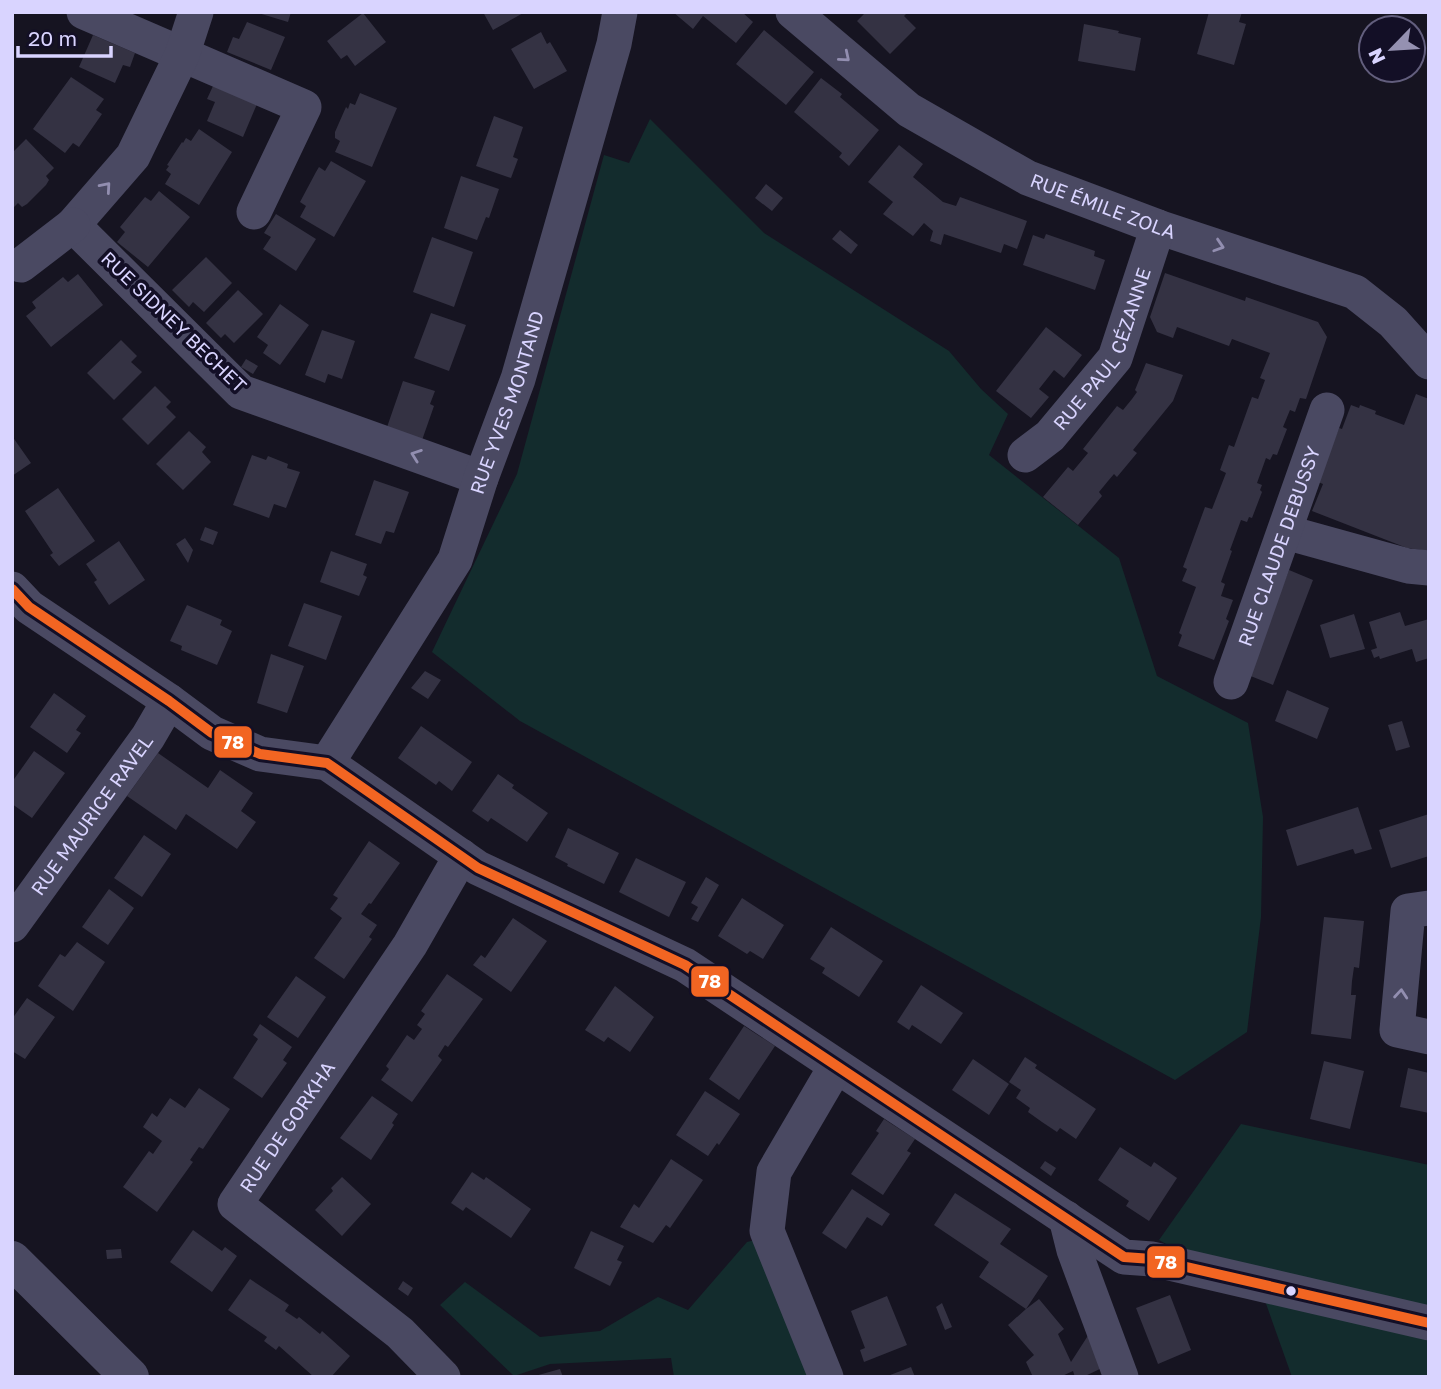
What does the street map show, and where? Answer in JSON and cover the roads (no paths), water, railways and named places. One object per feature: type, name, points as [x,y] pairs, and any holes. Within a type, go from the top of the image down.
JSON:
[{"type":"street","points":[[84,12],[304,107],[254,212]]},
{"type":"street","points":[[21,265],[74,225],[134,156],[182,55],[196,12]]},
{"type":"street","name":"RUE YVES MONTAND","points":[[327,763],[455,561],[481,478],[518,380],[614,44],[620,12]]},
{"type":"street","name":"RUE ÉMILE ZOLA","points":[[793,12],[909,110],[1028,178],[1158,227],[1355,292],[1393,322],[1429,362]]},
{"type":"street","name":"RUE SIDNEY BECHET","points":[[74,225],[241,392],[481,478]]},
{"type":"street","name":"RUE PAUL CÉZANNE","points":[[1025,455],[1050,436],[1115,358],[1158,227]]},
{"type":"street","name":"RUE CLAUDE DEBUSSY","points":[[1231,682],[1327,410]]},
{"type":"street","points":[[1285,532],[1408,566],[1429,568]]},
{"type":"street","points":[[12,589],[29,607],[212,733],[260,754],[327,763],[478,868],[685,965],[1124,1257],[1152,1259],[1429,1323]]},
{"type":"street","name":"RUE MAURICE RAVEL","points":[[12,925],[148,737],[169,701]]},
{"type":"street","name":"RUE DE GORKHA","points":[[443,1377],[400,1334],[235,1205],[410,945],[461,856]]},
{"type":"street","points":[[1429,908],[1408,911],[1397,1030],[1429,1037]]},
{"type":"street","points":[[826,1377],[768,1231],[774,1172],[836,1066]]},
{"type":"street","points":[[1066,1218],[1074,1250],[1121,1377]]},
{"type":"street","points":[[12,1260],[130,1377]]}]
